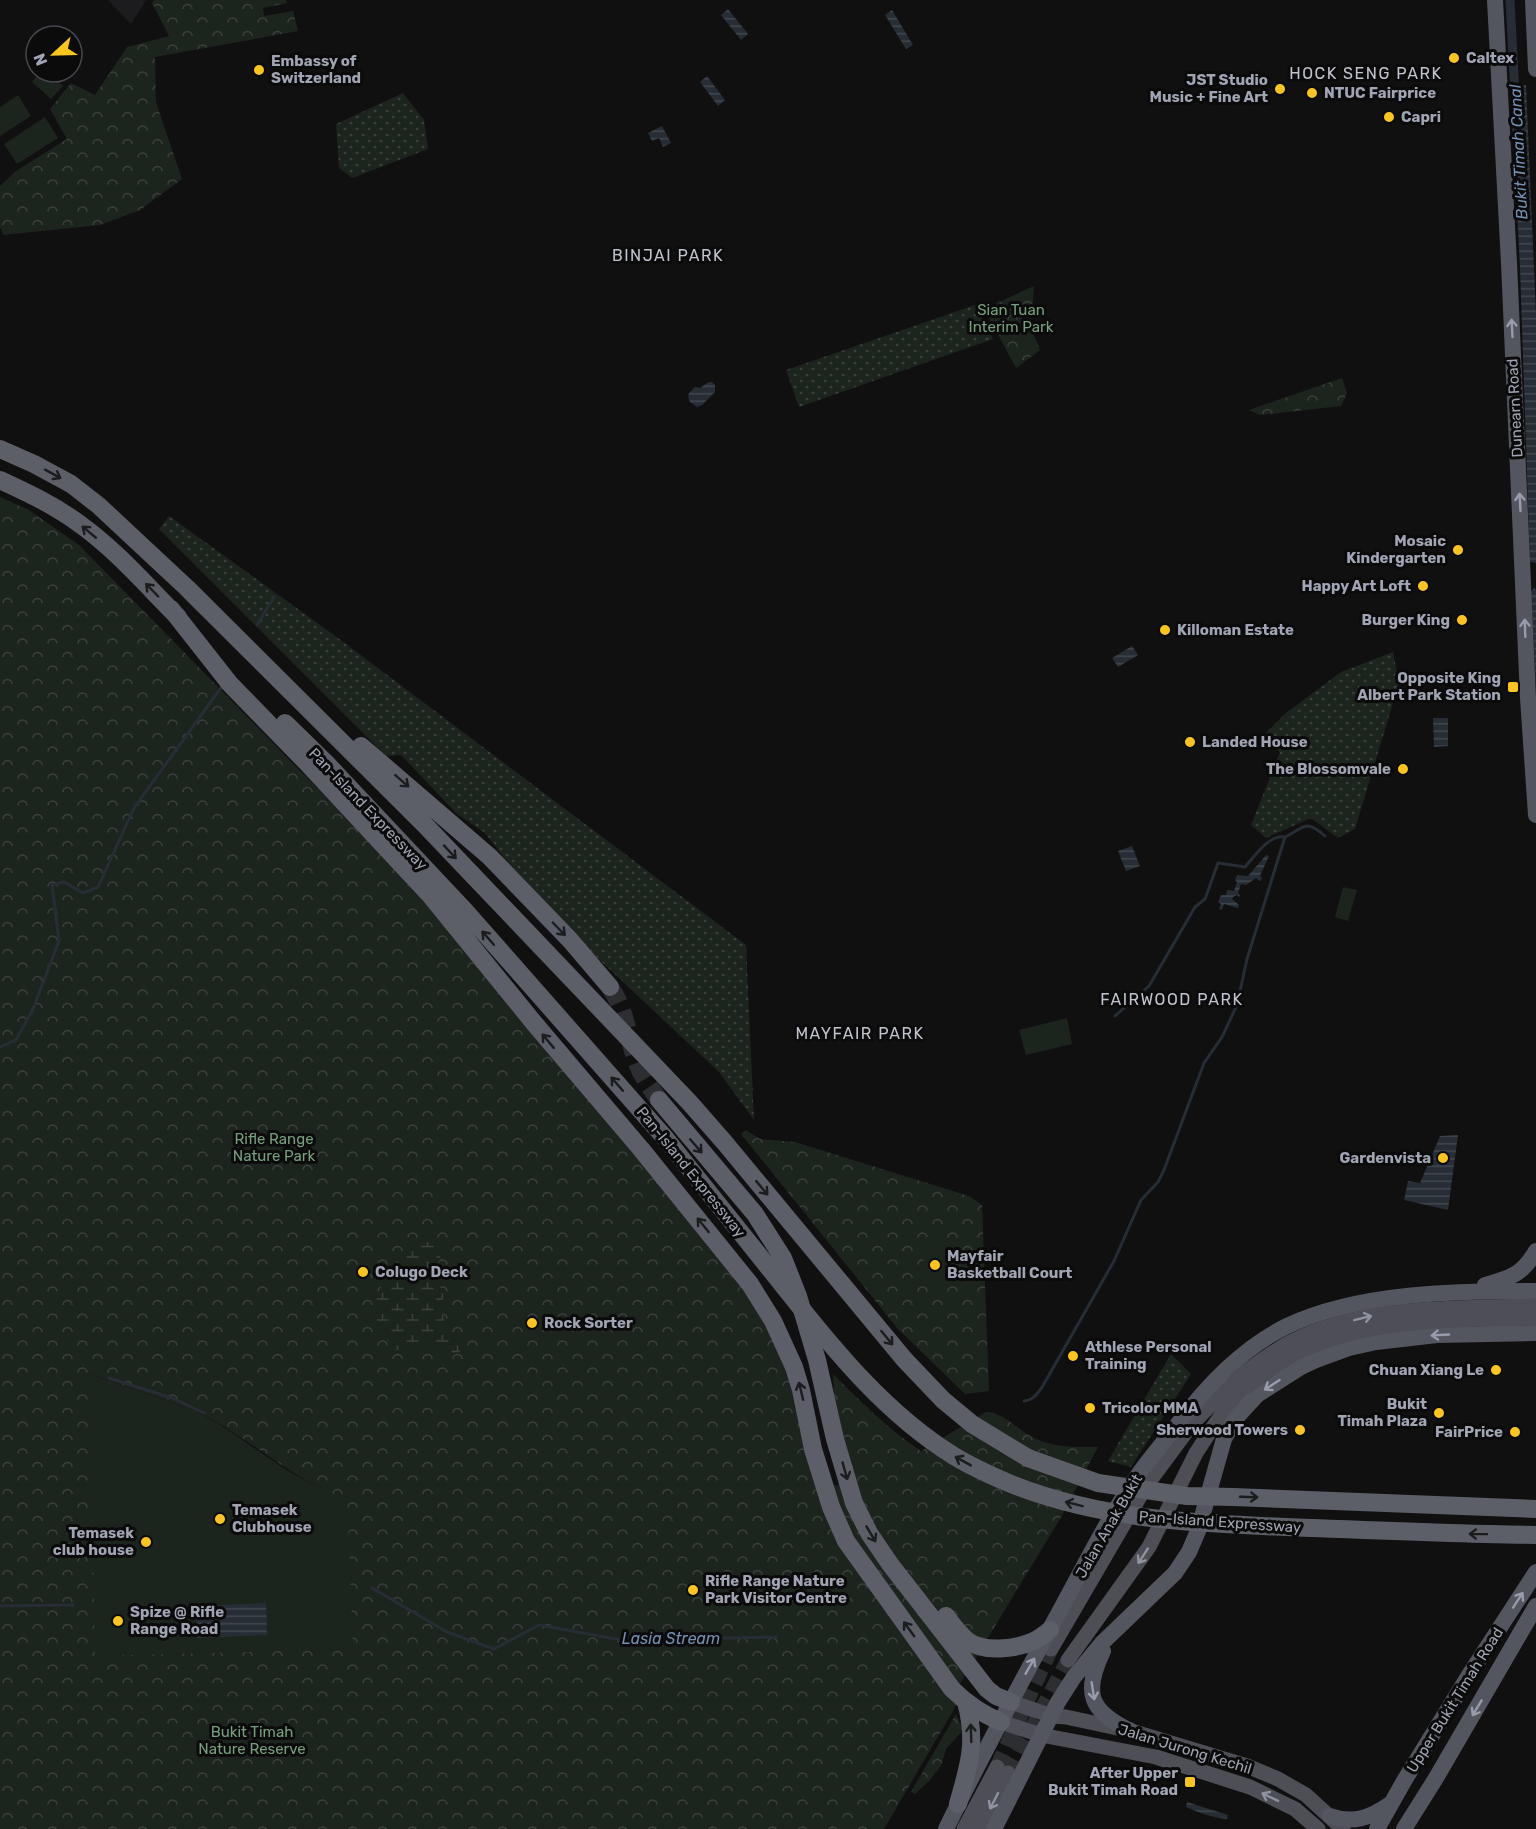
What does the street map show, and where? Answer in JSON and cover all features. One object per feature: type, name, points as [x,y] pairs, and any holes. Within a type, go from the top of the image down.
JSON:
[{"type":"highway","name":"Dunearn Road","points":[[1495,0],[1536,816]]},
{"type":"highway","points":[[1533,0],[1536,69]]},
{"type":"highway","name":"Pan-Island Expressway","points":[[0,449],[70,484],[98,505],[187,588],[424,824],[690,1103],[904,1359],[943,1400],[972,1424],[1028,1458],[1098,1483],[1187,1496],[1536,1509]]},
{"type":"highway","name":"Pan-Island Expressway","points":[[0,480],[57,508],[82,526],[133,570],[327,764],[466,912],[666,1139],[834,1350],[886,1403],[953,1456],[990,1475],[1034,1493],[1098,1510],[1180,1522],[1536,1535]]},
{"type":"highway","points":[[187,588],[262,648],[359,745],[490,857],[570,940],[610,987]]},
{"type":"highway","points":[[171,609],[230,684],[430,895],[750,1284],[773,1321],[794,1367],[813,1449],[831,1507],[846,1540],[952,1689],[966,1702],[1001,1722]]},
{"type":"highway","points":[[658,1101],[754,1214],[783,1258],[798,1296],[817,1360],[835,1439],[854,1503],[869,1533],[890,1563],[914,1580],[954,1627],[987,1689],[996,1696],[1011,1702]]},
{"type":"highway","points":[[1464,1291],[1508,1278],[1529,1264],[1536,1251]]},
{"type":"highway","name":"Jalan Anak Bukit","points":[[946,1829],[1050,1630],[1108,1524],[1138,1476],[1206,1389],[1252,1346],[1288,1326],[1323,1312],[1393,1298],[1464,1291],[1536,1291]]},
{"type":"highway","points":[[1492,1291],[1499,1301],[1503,1317],[1498,1334]]},
{"type":"highway","points":[[994,1829],[1058,1702],[1074,1677],[1109,1636],[1175,1573],[1189,1552],[1198,1531],[1224,1439],[1236,1418],[1257,1395],[1316,1360],[1349,1348],[1376,1342],[1437,1335],[1536,1333]]},
{"type":"highway","name":"Upper Bukit Timah Road","points":[[1377,1829],[1471,1672],[1536,1572]]},
{"type":"highway","name":"Upper Bukit Timah Road","points":[[1404,1829],[1536,1606]]},
{"type":"highway","points":[[966,1650],[979,1646],[1018,1646],[1036,1640],[1050,1630]]},
{"type":"highway","points":[[1109,1636],[1093,1672],[1092,1689],[1095,1702],[1115,1723],[1131,1731]]},
{"type":"highway","points":[[958,1804],[969,1765],[972,1737],[966,1702]]},
{"type":"highway","points":[[1330,1816],[1340,1820],[1357,1821],[1391,1804]]},
{"type":"highway","points":[[1412,1829],[1416,1810]]},
{"type":"main road","name":"Jalan Anak Bukit","points":[[1051,1649],[1146,1486],[1192,1424],[1290,1342],[1330,1326],[1371,1315],[1435,1309],[1536,1306]]},
{"type":"main road","name":"Jalan Anak Bukit","points":[[1068,1660],[1149,1547],[1196,1453],[1241,1383],[1294,1354],[1333,1338],[1372,1328],[1436,1321],[1536,1318]]},
{"type":"main road","name":"Jalan Jurong Kechil","points":[[1011,1702],[1052,1716],[1131,1731],[1247,1766],[1306,1795],[1343,1829]]},
{"type":"main road","name":"Jalan Jurong Kechil","points":[[1001,1722],[1041,1735],[1156,1757],[1250,1787],[1294,1809],[1318,1829]]},
{"type":"main road","points":[[964,1829],[1002,1770],[980,1829]]},
{"type":"shaded area","points":[[108,0],[146,0],[131,24]]},
{"type":"green space","points":[[154,0],[286,0],[287,3],[263,8],[264,16],[293,11],[298,31],[155,57],[156,102],[182,179],[140,210],[100,225],[3,235],[0,227],[0,186],[16,171],[67,139],[50,109],[70,84],[95,95],[127,47],[169,36],[152,3]]},
{"type":"green space","points":[[34,84],[61,84],[63,86],[51,99]]},
{"type":"green space","points":[[403,93],[424,120],[428,149],[352,178],[339,168],[336,124]]},
{"type":"green space","points":[[18,95],[31,116],[0,136],[0,107]]},
{"type":"green space","points":[[45,117],[58,138],[17,164],[4,144]]},
{"type":"green space","name":"Sian Tuan Interim Park","points":[[1034,286],[1031,328],[1040,350],[1016,368],[984,309]]},
{"type":"green space","points":[[975,305],[993,339],[799,407],[786,370]]},
{"type":"green space","points":[[1342,378],[1347,393],[1341,406],[1260,415],[1249,410]]},
{"type":"green space","name":"Rifle Range Nature Park","points":[[0,497],[29,510],[79,545],[373,845],[440,920],[720,1258],[761,1317],[785,1365],[819,1488],[856,1482],[835,1414],[833,1374],[864,1405],[921,1451],[986,1412],[998,1415],[1040,1441],[1064,1446],[1098,1447],[1060,1519],[952,1697],[957,1704],[884,1829],[0,1829]],"holes":[[[90,1374],[194,1410],[224,1427],[312,1484]]]},
{"type":"green space","points":[[169,516],[338,638],[746,945],[754,1120],[719,1072],[540,904],[485,833],[457,814],[401,755],[386,756],[159,529]]},
{"type":"green space","points":[[1393,652],[1399,683],[1355,829],[1338,838],[1311,818],[1266,838],[1251,825],[1280,752],[1258,741],[1286,713],[1341,672]]},
{"type":"green space","points":[[1343,887],[1357,890],[1348,921],[1335,917]]},
{"type":"green space","points":[[1067,1018],[1072,1044],[1026,1055],[1019,1030]]},
{"type":"green space","points":[[746,1130],[760,1139],[795,1142],[969,1196],[982,1205],[989,1391],[965,1394],[898,1329],[741,1134]]},
{"type":"green space","name":"Mayfair Basketball Court","points":[[942,1235],[949,1278],[926,1281],[920,1238]]},
{"type":"green space","points":[[429,1241],[441,1254],[435,1275],[443,1294],[444,1328],[458,1335],[460,1352],[446,1359],[431,1342],[393,1351],[377,1321],[376,1297],[394,1262]]},
{"type":"green space","points":[[1171,1354],[1191,1374],[1131,1467],[1108,1461]]},
{"type":"green space","name":"Temasek Clubhouse","points":[[90,1374],[194,1410],[229,1430],[292,1473],[347,1500],[353,1649],[95,1656]]},
{"type":"green space","points":[[956,1714],[963,1730],[946,1749],[941,1766],[929,1781],[915,1794],[911,1792]]},
{"type":"water","points":[[728,9],[748,34],[741,40],[721,15]]},
{"type":"water","points":[[892,10],[913,45],[906,49],[885,15]]},
{"type":"water","points":[[707,76],[725,100],[718,106],[700,82]]},
{"type":"water","points":[[1510,85],[1526,85],[1536,315],[1536,563],[1530,562],[1520,267]]},
{"type":"water","points":[[662,126],[671,143],[663,147],[659,138],[652,141],[648,133]]},
{"type":"water","points":[[709,382],[715,385],[715,392],[697,407],[690,402],[689,393],[695,387],[700,388]]},
{"type":"water","points":[[1534,588],[1536,590],[1536,686],[1531,592]]},
{"type":"water","points":[[1132,646],[1138,655],[1118,667],[1112,658]]},
{"type":"water","points":[[1433,718],[1448,718],[1448,746],[1434,747]]},
{"type":"water","points":[[1132,846],[1140,866],[1126,871],[1118,851]]},
{"type":"water","points":[[1266,855],[1269,856],[1260,881],[1256,878],[1246,885],[1241,884],[1239,897],[1237,895],[1233,897],[1232,899],[1239,905],[1238,908],[1224,904],[1222,910],[1219,909],[1221,904],[1218,902],[1221,895],[1226,895],[1227,890],[1234,891],[1237,875],[1248,876]]},
{"type":"water","name":"Gardenvista","points":[[1458,1135],[1448,1210],[1404,1200],[1408,1181],[1420,1183],[1440,1136]]},
{"type":"water","points":[[266,1603],[267,1635],[197,1638],[196,1606]]},
{"type":"water","points":[[1187,1802],[1228,1815],[1227,1819],[1186,1807]]},
{"type":"waterway","name":"Bukit Timah Canal","points":[[1510,0],[1515,95]]},
{"type":"waterway","points":[[257,625],[274,597]]},
{"type":"waterway","points":[[0,1047],[16,1040],[33,1009],[59,941],[52,885],[64,882],[83,893],[98,887],[134,808],[223,685]]},
{"type":"waterway","points":[[1024,1401],[1032,1398],[1041,1389],[1114,1261],[1141,1200],[1158,1182],[1164,1170],[1204,1063],[1222,1037],[1237,1005],[1247,959],[1285,837],[1305,826],[1314,828],[1325,836]]},
{"type":"waterway","points":[[1115,1016],[1149,986],[1195,907],[1205,899],[1218,863],[1245,867],[1268,842],[1285,837]]},
{"type":"waterway","points":[[109,1378],[172,1398],[204,1413]]},
{"type":"waterway","name":"Lasia Stream","points":[[372,1588],[447,1632],[494,1649],[539,1625],[621,1640],[776,1637]]},
{"type":"waterway","name":"Lasia Stream","points":[[0,1606],[73,1605]]},
{"type":"tunnel","points":[[610,987],[623,1015],[639,1068],[659,1100]]},
{"type":"tunnel","points":[[997,1767],[1051,1649]]},
{"type":"tunnel","points":[[1008,1773],[1068,1660]]},
{"type":"place","name":"Caltex","points":[[1454,58]]},
{"type":"place","name":"Embassy of Switzerland","points":[[259,70]]},
{"type":"place","name":"JST Studio Music + Fine Art","points":[[1280,89]]},
{"type":"place","name":"NTUC Fairprice","points":[[1312,93]]},
{"type":"place","name":"Capri","points":[[1389,117]]},
{"type":"place","name":"Mosaic Kindergarten","points":[[1458,550]]},
{"type":"place","name":"Happy Art Loft","points":[[1423,586]]},
{"type":"place","name":"Burger King","points":[[1462,620]]},
{"type":"place","name":"Killoman Estate","points":[[1165,630]]},
{"type":"place","name":"Opposite King Albert Park Station","points":[[1513,687]]},
{"type":"place","name":"Landed House","points":[[1190,742]]},
{"type":"place","name":"The Blossomvale","points":[[1403,769]]},
{"type":"place","name":"Gardenvista","points":[[1443,1158]]},
{"type":"place","name":"Mayfair Basketball Court","points":[[935,1265]]},
{"type":"place","name":"Colugo Deck","points":[[363,1272]]},
{"type":"place","name":"Rock Sorter","points":[[532,1323]]},
{"type":"place","name":"Athlese Personal Training","points":[[1073,1356]]},
{"type":"place","name":"Chuan Xiang Le","points":[[1496,1370]]},
{"type":"place","name":"Tricolor MMA","points":[[1090,1408]]},
{"type":"place","name":"Bukit Timah Plaza","points":[[1439,1413]]},
{"type":"place","name":"Sherwood Towers","points":[[1300,1430]]},
{"type":"place","name":"FairPrice","points":[[1515,1432]]},
{"type":"place","name":"Temasek Clubhouse","points":[[220,1519]]},
{"type":"place","name":"Temasek club house","points":[[146,1542]]},
{"type":"place","name":"Rifle Range Nature Park Visitor Centre","points":[[693,1590]]},
{"type":"place","name":"Spize @ Rifle Range Road","points":[[118,1621]]},
{"type":"place","name":"After Upper Bukit Timah Road","points":[[1190,1782]]},
{"type":"district","name":"HOCK SENG PARK","points":[[1366,73]]},
{"type":"district","name":"BINJAI PARK","points":[[668,255]]},
{"type":"district","name":"FAIRWOOD PARK","points":[[1172,999]]},
{"type":"district","name":"MAYFAIR PARK","points":[[860,1033]]},
{"type":"park label","name":"Bukit Timah Nature Reserve","points":[[252,1740]]}]
